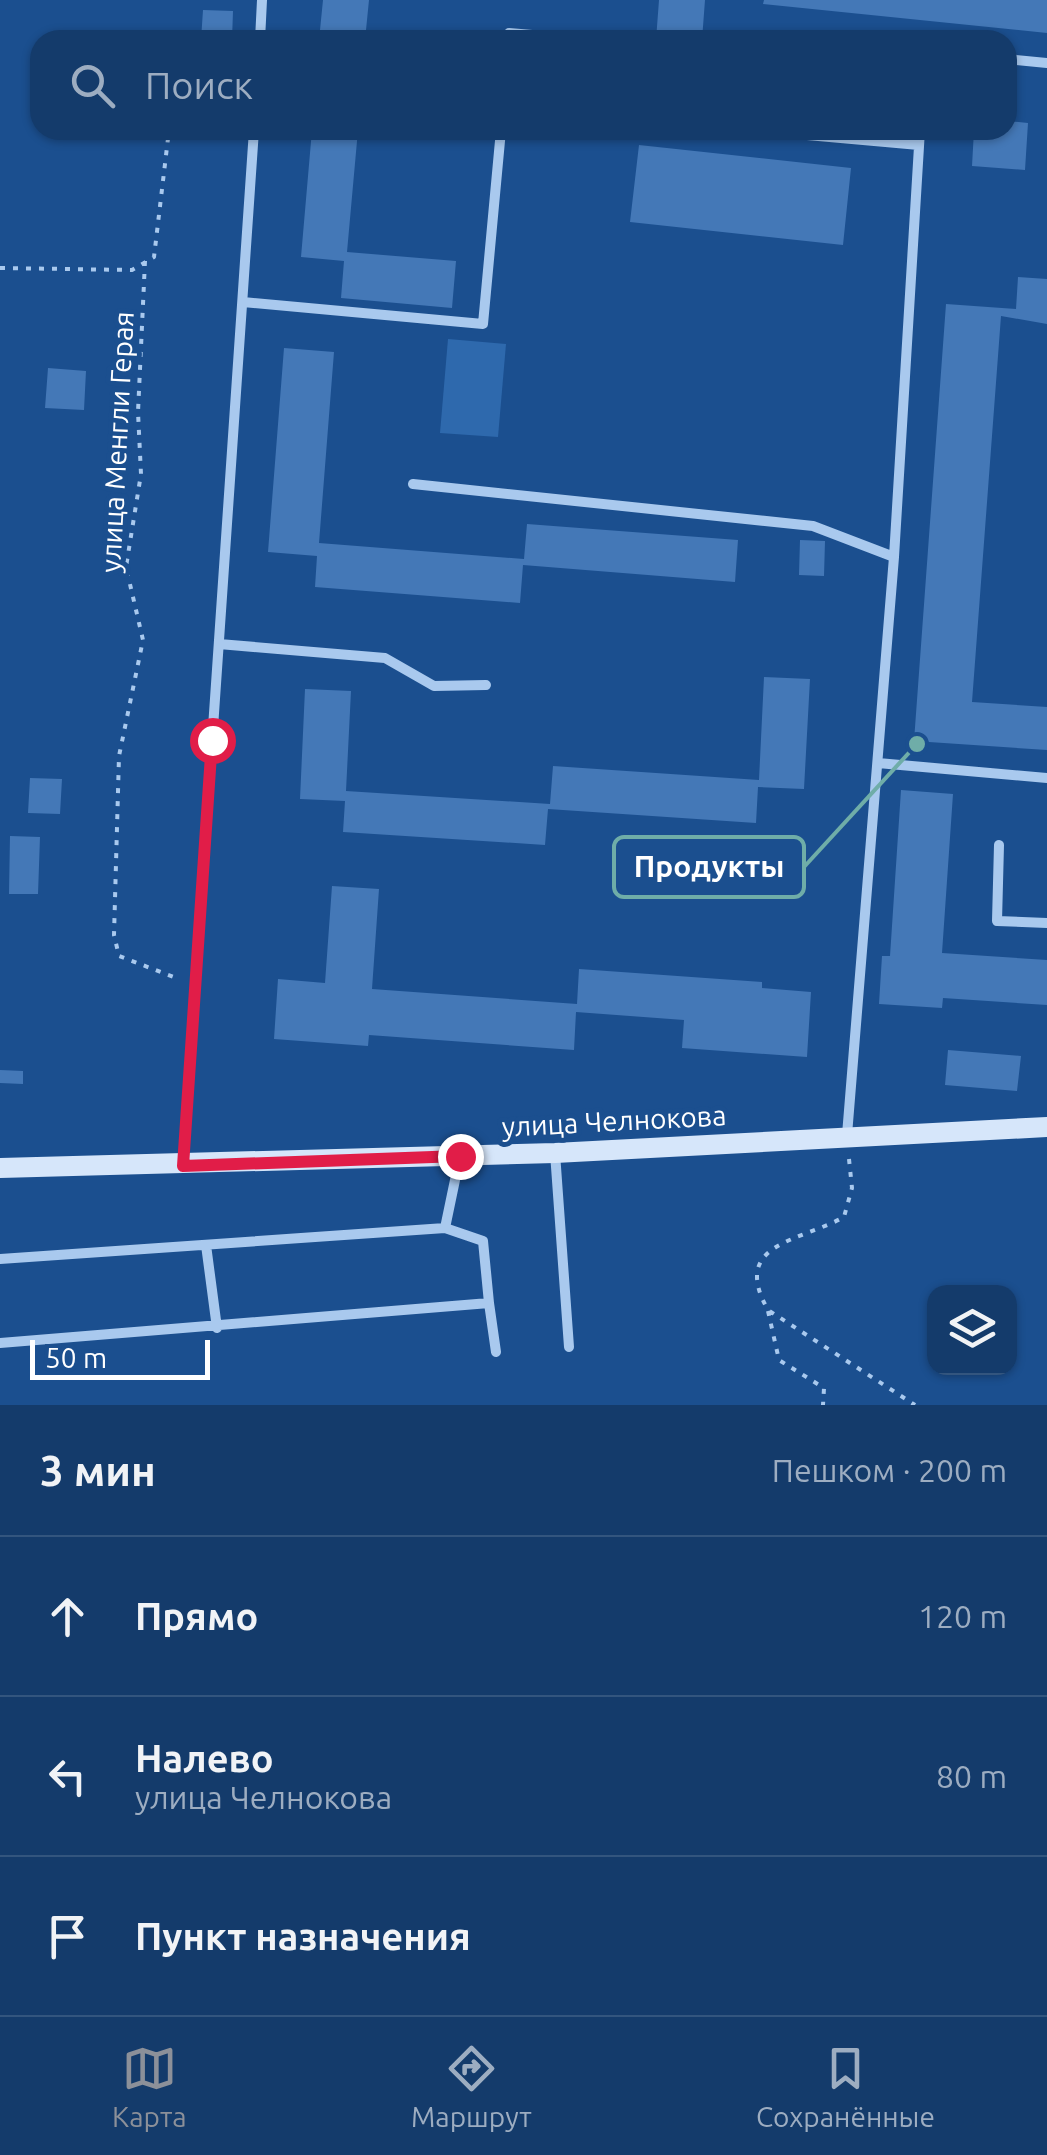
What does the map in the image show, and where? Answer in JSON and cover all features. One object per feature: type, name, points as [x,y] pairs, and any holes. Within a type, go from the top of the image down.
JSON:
[{"type":"main road","name":"улица Челнокова","points":[[0,1168],[555,1153],[847,1135],[1047,1128]]},
{"type":"street","points":[[260,30],[262,0]]},
{"type":"street","points":[[1017,60],[1047,63]]},
{"type":"street","points":[[183,1166],[253,140]]},
{"type":"street","points":[[244,302],[483,324],[500,140]]},
{"type":"street","points":[[863,140],[919,145]]},
{"type":"street","points":[[847,1135],[894,557],[919,140]]},
{"type":"street","points":[[413,484],[814,526],[894,557]]},
{"type":"street","points":[[219,644],[385,658],[434,686],[486,684]]},
{"type":"street","points":[[878,763],[1047,778]]},
{"type":"street","points":[[999,845],[997,921],[1047,923]]},
{"type":"street","points":[[555,1153],[569,1347]]},
{"type":"street","points":[[444,1228],[460,1156]]},
{"type":"street","points":[[0,1259],[444,1228],[483,1241],[496,1352]]},
{"type":"street","points":[[206,1244],[217,1328]]},
{"type":"street","points":[[0,1343],[489,1303]]},
{"type":"path","name":"улица Менгли Герая","points":[[168,140],[154,257],[145,262],[138,412],[141,474],[126,568],[143,640],[120,756],[114,935],[119,956],[131,964],[198,985]]},
{"type":"path","points":[[0,268],[132,270],[145,262]]},
{"type":"path","points":[[823,1405],[824,1388],[779,1360],[768,1310],[754,1286],[758,1262],[780,1242],[812,1234],[844,1217],[852,1188],[847,1135]]},
{"type":"path","points":[[768,1310],[915,1405]]},
{"type":"shaded area","points":[[448,339],[506,344],[498,437],[440,433]]},
{"type":"building","points":[[323,0],[369,0],[366,30],[320,30]]},
{"type":"building","points":[[659,0],[705,0],[703,30],[657,30]]},
{"type":"building","points":[[764,0],[1047,0],[1047,33],[763,4]]},
{"type":"building","points":[[203,10],[233,11],[232,30],[202,30]]},
{"type":"building","points":[[1017,122],[1028,123],[1025,170],[972,166],[973,140],[1017,140]]},
{"type":"building","points":[[311,140],[357,140],[347,252],[456,261],[452,308],[341,298],[344,261],[301,257]]},
{"type":"building","points":[[639,145],[851,168],[843,245],[630,222]]},
{"type":"building","points":[[1018,277],[1047,279],[1047,324],[1001,316],[972,702],[1047,707],[1047,750],[914,741],[946,304],[1016,309]]},
{"type":"building","points":[[284,348],[334,352],[319,543],[524,559],[527,524],[738,540],[735,582],[523,565],[520,603],[315,587],[317,556],[268,552]]},
{"type":"building","points":[[48,368],[86,371],[84,410],[45,408]]},
{"type":"building","points":[[800,540],[825,541],[824,576],[799,575]]},
{"type":"building","points":[[764,677],[810,679],[804,789],[758,787],[756,823],[548,809],[545,845],[343,832],[345,801],[300,799],[305,689],[351,691],[346,791],[550,804],[553,766],[759,780]]},
{"type":"building","points":[[30,778],[62,779],[60,814],[28,813]]},
{"type":"building","points":[[901,790],[953,794],[942,953],[1047,960],[1047,1005],[943,998],[942,1008],[879,1004],[882,956],[890,956]]},
{"type":"building","points":[[10,836],[40,837],[38,894],[9,894]]},
{"type":"building","points":[[332,886],[379,889],[372,989],[577,1004],[579,969],[762,982],[762,988],[811,992],[807,1057],[682,1048],[684,1020],[576,1012],[574,1050],[369,1035],[368,1046],[274,1039],[278,979],[325,983]]},
{"type":"building","points":[[948,1050],[1021,1056],[1017,1091],[945,1085]]},
{"type":"building","points":[[0,1070],[23,1071],[23,1084],[0,1083]]},
{"type":"place","name":"Продукты","points":[[917,744]]},
{"type":"route","points":[[212,740],[183,1166],[460,1156]]}]
